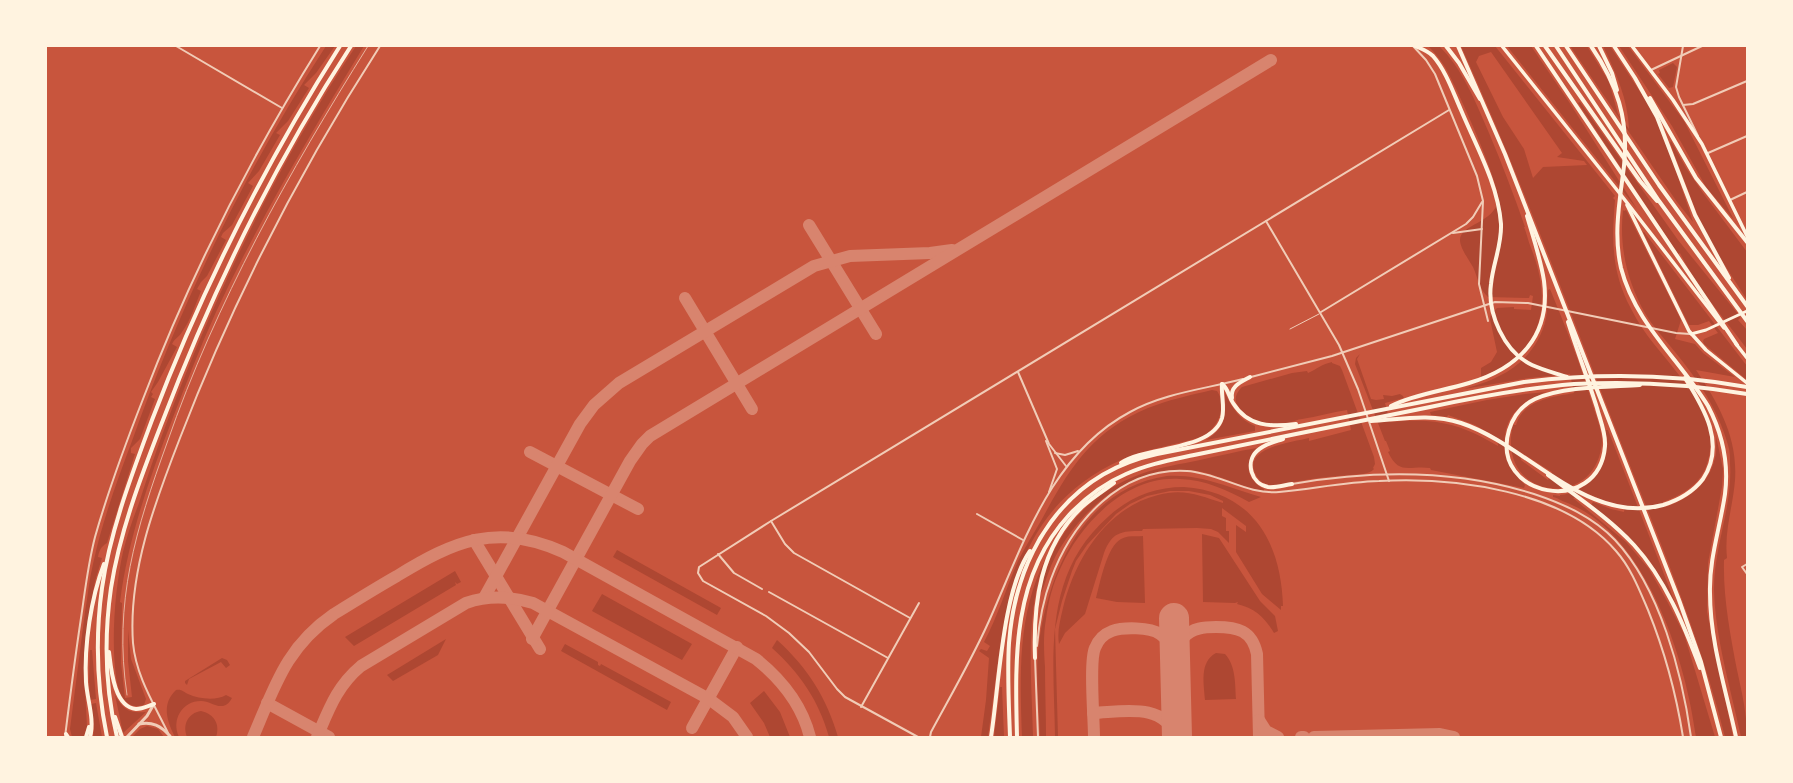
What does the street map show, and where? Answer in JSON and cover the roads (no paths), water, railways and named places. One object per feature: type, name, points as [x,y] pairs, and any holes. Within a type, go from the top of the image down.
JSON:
[{"type":"highway","points":[[90,737],[86,675],[91,617],[96,586],[149,429],[201,302],[265,174],[300,111],[340,46]]},
{"type":"highway","points":[[117,737],[108,674],[107,636],[112,587],[122,539],[148,461],[183,369],[223,278],[264,195],[304,123],[351,46]]},
{"type":"highway","points":[[1414,46],[1428,51],[1442,69],[1496,195],[1501,224],[1499,249],[1491,284],[1491,305],[1495,321],[1507,344],[1532,365],[1571,378]]},
{"type":"highway","points":[[1446,46],[1463,70],[1490,117]]},
{"type":"highway","points":[[1458,46],[1490,117],[1524,200],[1678,596],[1697,650],[1721,737]]},
{"type":"highway","points":[[1536,46],[1737,345]]},
{"type":"highway","points":[[1545,46],[1640,181],[1678,228]]},
{"type":"highway","points":[[1556,46],[1608,126],[1678,228],[1747,321]]},
{"type":"highway","points":[[1566,46],[1659,185],[1747,306]]},
{"type":"highway","points":[[1591,46],[1608,74],[1620,102]]},
{"type":"highway","points":[[1599,46],[1614,80],[1622,110],[1625,133],[1624,157],[1617,216],[1618,252],[1629,291],[1644,320],[1708,406],[1718,428],[1724,452],[1726,469],[1725,494],[1712,558],[1710,599],[1713,632],[1736,737]]},
{"type":"highway","points":[[1614,46],[1658,112],[1700,183],[1747,242]]},
{"type":"highway","points":[[1635,78],[1663,129],[1691,207],[1702,230],[1740,298]]},
{"type":"highway","points":[[1384,409],[1402,401],[1470,383],[1490,376],[1516,361],[1531,343],[1538,332],[1545,311],[1544,281],[1524,200]]},
{"type":"highway","points":[[1557,285],[1592,393],[1604,432],[1605,446],[1602,460],[1598,469],[1581,485],[1561,492],[1539,489],[1524,480],[1512,466],[1507,448],[1509,428],[1516,415],[1530,402],[1546,395],[1574,390],[1662,384]]},
{"type":"highway","points":[[1386,418],[1441,418],[1466,425],[1489,436],[1551,476],[1593,499],[1605,504],[1624,508],[1649,508],[1670,503],[1688,494],[1702,480],[1710,465],[1713,445],[1711,431],[1705,411],[1674,359]]},
{"type":"highway","points":[[1109,471],[1126,463],[1149,456],[1508,385],[1571,378],[1606,376],[1660,377],[1704,380],[1747,387]]},
{"type":"highway","points":[[1234,404],[1231,395],[1233,389],[1250,377]]},
{"type":"highway","points":[[1017,737],[1017,640],[1023,607],[1034,572],[1051,539],[1071,513],[1096,491],[1125,474],[1161,463],[1300,433],[1386,418],[1494,394],[1574,384],[1627,383],[1662,384],[1747,394]]},
{"type":"highway","points":[[1222,384],[1226,387],[1234,404],[1246,417],[1256,423],[1267,426],[1318,422]]},
{"type":"highway","points":[[991,737],[1003,647],[1012,599],[1024,559],[1069,500],[1088,484],[1128,459],[1191,442],[1211,434],[1218,427],[1223,415],[1222,384]]},
{"type":"highway","points":[[1292,484],[1271,487],[1262,485],[1253,475],[1251,461],[1256,452],[1263,447],[1300,433]]},
{"type":"highway","points":[[1036,658],[1035,628],[1038,594],[1050,554],[1063,530],[1077,512],[1125,474]]},
{"type":"highway","points":[[1551,476],[1625,536],[1650,566],[1679,617],[1709,694]]},
{"type":"highway","points":[[1010,737],[1008,663],[1011,626],[1022,578],[1038,540]]},
{"type":"highway","points":[[107,737],[101,702],[97,652],[100,603],[110,546]]},
{"type":"highway","points":[[107,636],[113,679],[122,701],[127,706],[135,708],[154,704]]},
{"type":"highway","points":[[112,710],[122,737]]},
{"type":"highway","points":[[86,737],[90,719]]},
{"type":"main road","points":[[1502,46],[1621,195],[1747,358]]},
{"type":"main road","points":[[1632,46],[1676,105],[1702,144],[1747,236]]},
{"type":"main road","points":[[1621,195],[1691,334],[1710,353],[1736,372],[1747,383]]},
{"type":"main road","points":[[1691,334],[1713,327],[1747,310]]},
{"type":"street","points":[[176,46],[282,108]]},
{"type":"street","points":[[66,736],[90,558],[124,450],[160,355],[232,199],[282,108],[320,46]]},
{"type":"street","points":[[170,737],[141,677],[135,659],[133,640],[134,609],[143,546],[169,467],[212,357],[258,259],[306,168],[380,46]]},
{"type":"street","points":[[1414,46],[1435,74],[1477,176],[1483,201],[1479,284],[1488,321]]},
{"type":"street","points":[[1683,46],[1676,87],[1702,144]]},
{"type":"street","points":[[1650,70],[1702,46]]},
{"type":"street","points":[[1683,105],[1693,104],[1747,81]]},
{"type":"street","points":[[918,737],[861,707],[842,695],[814,658],[789,633],[766,616],[703,581],[698,575],[698,569],[703,563],[771,521],[1449,110]]},
{"type":"street","points":[[1706,154],[1747,136]]},
{"type":"street","points":[[1729,200],[1747,192]]},
{"type":"street","points":[[1321,312],[1452,233],[1473,217],[1483,201]]},
{"type":"street","points":[[1266,221],[1321,312],[1343,352],[1357,385],[1389,480]]},
{"type":"street","points":[[1452,233],[1482,229]]},
{"type":"street","points":[[930,737],[931,732],[985,629],[1024,540],[1066,466],[1078,451],[1106,427],[1135,409],[1165,398],[1343,352],[1484,305],[1504,302],[1528,303],[1676,333],[1691,334]]},
{"type":"street","points":[[1018,372],[1057,469],[1048,496]]},
{"type":"street","points":[[1045,436],[1054,452],[1066,466]]},
{"type":"street","points":[[1054,452],[1065,455],[1078,451]]},
{"type":"street","points":[[1038,737],[1036,658],[1044,603],[1051,578],[1058,561],[1072,537],[1088,517],[1109,495],[1122,486],[1150,475],[1180,471],[1207,474],[1249,489],[1266,492],[1389,480],[1444,482],[1468,485],[1541,503],[1586,524],[1616,551],[1630,570],[1653,623],[1673,685],[1683,737]]},
{"type":"street","points":[[1292,484],[1331,478],[1387,474],[1452,477],[1511,488],[1567,507],[1586,517],[1603,528],[1629,558],[1655,605],[1679,676],[1691,737]]},
{"type":"street","points":[[977,514],[1024,540]]},
{"type":"street","points":[[771,521],[785,544],[796,555],[910,618]]},
{"type":"street","points":[[718,554],[734,573],[762,588]]},
{"type":"street","points":[[1747,564],[1742,567],[1747,574]]},
{"type":"street","points":[[769,592],[888,658]]},
{"type":"street","points":[[861,707],[919,603]]},
{"type":"street","points":[[127,737],[154,704]]},
{"type":"street","points":[[138,725],[147,723],[155,724],[162,728],[170,737]]},
{"type":"lane","points":[[1290,329],[1321,312]]},
{"type":"tram line","points":[[127,695],[123,661],[123,628],[125,597],[130,566],[146,506],[186,391],[231,289],[256,239],[310,141],[368,46]]}]
